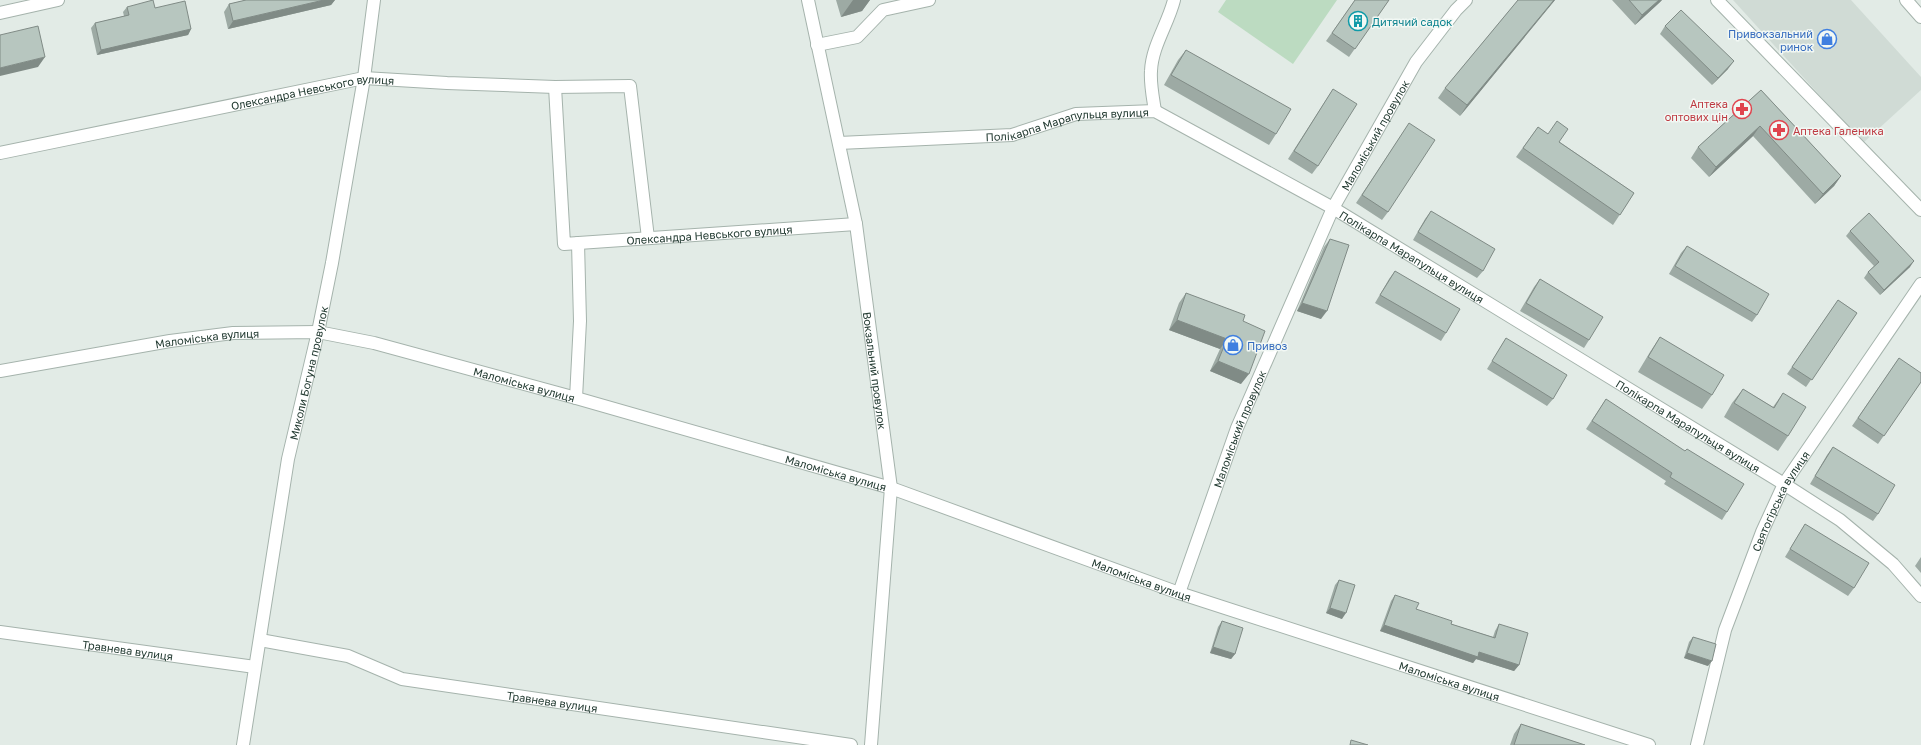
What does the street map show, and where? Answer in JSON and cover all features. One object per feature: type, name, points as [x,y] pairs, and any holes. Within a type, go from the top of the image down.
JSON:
[{"type":"street","points":[[0,13],[58,0]]},
{"type":"street","name":"Миколи Богуна провулок","points":[[243,745],[288,459],[318,332],[364,78],[374,0]]},
{"type":"street","name":"Вокзальний провулок","points":[[808,0],[856,224],[891,488],[871,745]]},
{"type":"street","points":[[817,45],[857,37],[882,5],[929,0]]},
{"type":"street","points":[[1155,112],[1151,71],[1156,48],[1170,17],[1174,0]]},
{"type":"street","name":"Маломіський провулок","points":[[1179,593],[1237,428],[1333,208],[1416,62],[1466,0]]},
{"type":"street","points":[[1717,0],[1921,210]]},
{"type":"street","points":[[1906,0],[1921,16]]},
{"type":"street","name":"Олександра Невського вулиця","points":[[0,153],[364,78],[555,87],[630,86],[648,238]]},
{"type":"street","name":"Олександра Невського вулиця","points":[[555,87],[564,244],[856,224]]},
{"type":"street","name":"Полікарпа Марапульця вулиця","points":[[839,143],[1012,135],[1076,114],[1155,112],[1333,208],[1784,484],[1840,520],[1893,564],[1921,596]]},
{"type":"street","points":[[576,398],[580,321],[578,243]]},
{"type":"street","name":"Святогірська вулиця","points":[[1697,745],[1725,630],[1762,532],[1784,484],[1921,284]]},
{"type":"street","name":"Маломіська вулиця","points":[[0,371],[170,341],[233,333],[318,332],[374,343],[576,398],[891,488],[1179,593],[1649,745]]},
{"type":"street","name":"Травнева вулиця","points":[[0,632],[255,667]]},
{"type":"street","name":"Травнева вулиця","points":[[260,640],[348,656],[402,680],[850,745]]},
{"type":"shaded area","name":"Привокзальний ринок","points":[[1733,0],[1851,0],[1921,77],[1921,90],[1863,143]]},
{"type":"green space","points":[[1226,0],[1337,0],[1293,64],[1218,12]]},
{"type":"building","points":[[153,0],[155,8],[185,1],[191,29],[101,50],[95,23],[129,15],[127,7]]},
{"type":"building","points":[[246,0],[324,0],[233,21],[229,4]]},
{"type":"building","name":"Дитячий садок","points":[[1355,0],[1389,0],[1355,49],[1332,33]]},
{"type":"building","points":[[1518,0],[1554,0],[1467,105],[1445,88]]},
{"type":"building","points":[[1629,0],[1659,0],[1642,15]]},
{"type":"building","points":[[1681,10],[1734,61],[1718,78],[1665,26]]},
{"type":"building","points":[[38,26],[45,57],[0,68],[0,35]]},
{"type":"building","points":[[1186,50],[1291,109],[1276,134],[1171,75]]},
{"type":"building","points":[[1333,89],[1357,104],[1318,166],[1294,151]]},
{"type":"building","points":[[1761,90],[1841,176],[1823,194],[1760,126],[1716,167],[1698,147]]},
{"type":"building","points":[[1557,121],[1568,129],[1559,142],[1634,193],[1620,215],[1523,148],[1538,127],[1548,134]]},
{"type":"building","points":[[1409,123],[1435,140],[1388,212],[1362,195]]},
{"type":"building","points":[[1431,211],[1495,249],[1483,271],[1418,232]]},
{"type":"building","points":[[1869,213],[1914,261],[1884,290],[1868,272],[1879,262],[1850,231]]},
{"type":"building","points":[[1330,239],[1349,245],[1327,311],[1302,303]]},
{"type":"building","points":[[1687,246],[1769,294],[1757,315],[1675,266]]},
{"type":"building","points":[[1395,271],[1460,309],[1446,333],[1380,295]]},
{"type":"building","points":[[1540,279],[1603,317],[1589,340],[1526,303]]},
{"type":"building","name":"Привоз","points":[[1186,293],[1245,315],[1243,321],[1265,331],[1249,374],[1218,361],[1227,339],[1177,320]]},
{"type":"building","points":[[1838,300],[1857,313],[1812,380],[1792,367]]},
{"type":"building","points":[[1660,337],[1724,375],[1712,395],[1648,357]]},
{"type":"building","points":[[1506,338],[1567,375],[1553,399],[1492,361]]},
{"type":"building","points":[[1899,358],[1921,373],[1921,382],[1884,436],[1858,418]]},
{"type":"building","points":[[1743,389],[1774,408],[1783,393],[1806,407],[1788,436],[1734,403]]},
{"type":"building","points":[[1606,399],[1685,451],[1687,449],[1744,484],[1727,512],[1670,477],[1672,473],[1592,421]]},
{"type":"building","points":[[1833,447],[1895,485],[1878,514],[1815,476]]},
{"type":"building","points":[[1805,524],[1869,563],[1854,588],[1790,549]]},
{"type":"building","points":[[1339,580],[1355,585],[1346,613],[1330,608]]},
{"type":"building","points":[[1395,595],[1419,603],[1416,609],[1452,621],[1451,624],[1495,638],[1499,624],[1528,633],[1519,665],[1479,652],[1478,657],[1384,625]]},
{"type":"building","points":[[1222,621],[1243,628],[1235,654],[1213,647]]},
{"type":"building","points":[[1693,637],[1716,644],[1712,661],[1687,653]]},
{"type":"building","points":[[1521,724],[1585,745],[1514,745]]},
{"type":"building","points":[[1351,740],[1368,745],[1350,745]]},
{"type":"place","name":"Дитячий садок","points":[[1358,21]]},
{"type":"place","name":"Привокзальний ринок","points":[[1827,39]]},
{"type":"place","name":"Аптека оптових цін","points":[[1742,109]]},
{"type":"place","name":"Аптека Галеника","points":[[1779,130]]},
{"type":"place","name":"Привоз","points":[[1233,345]]}]
